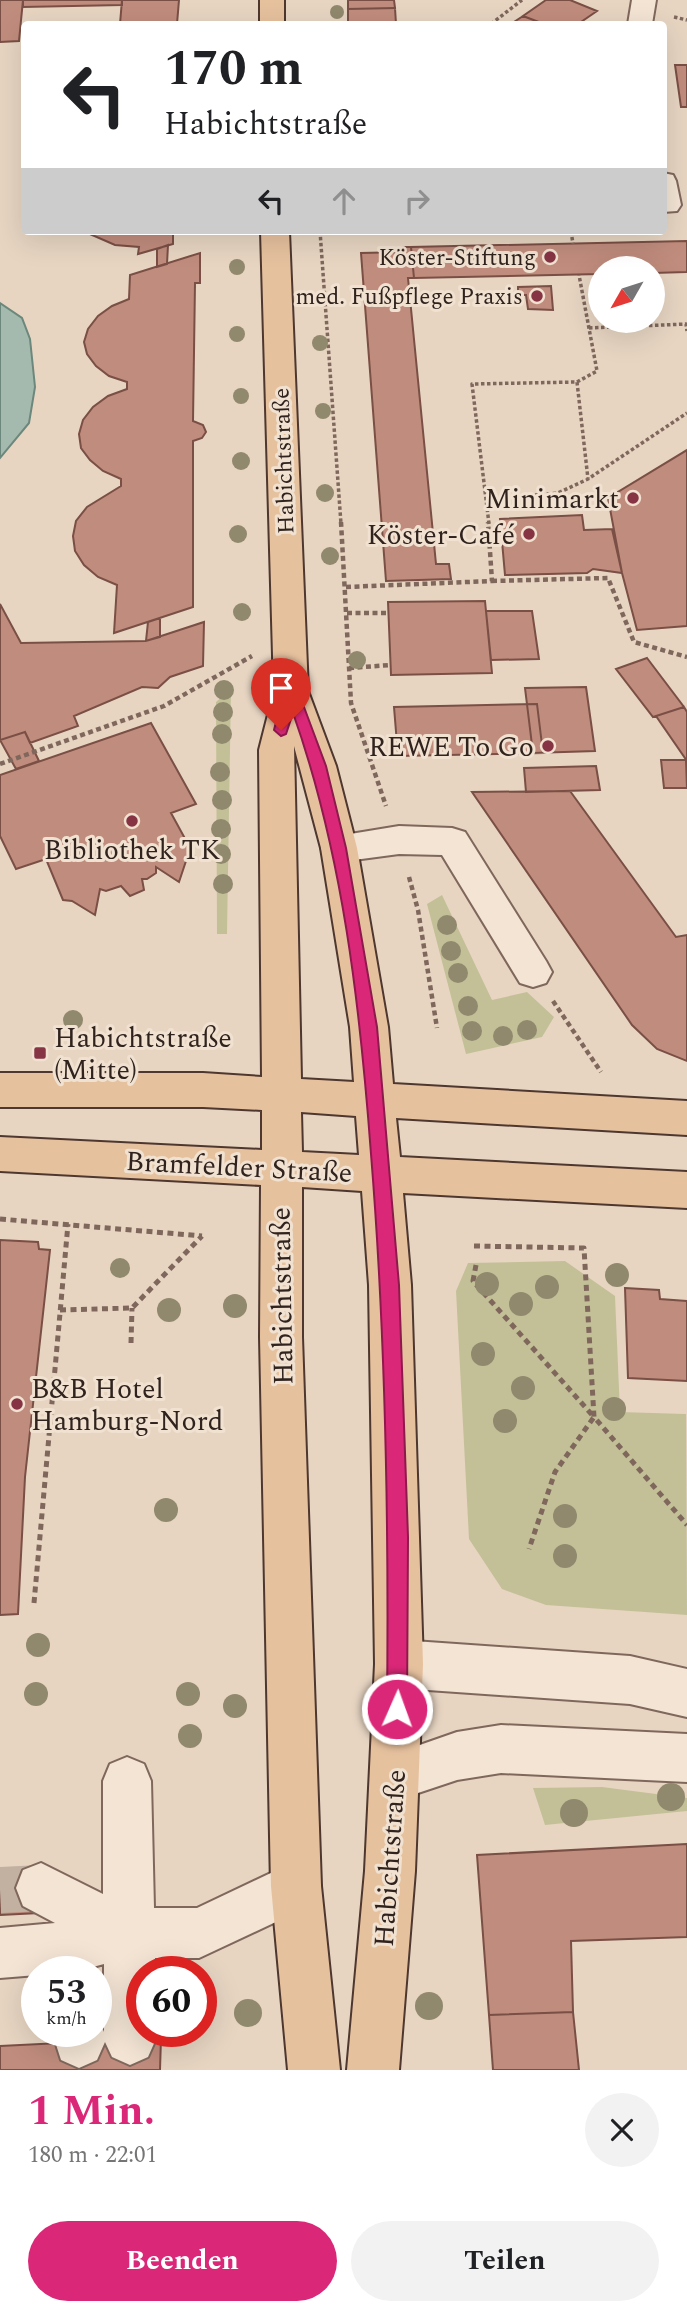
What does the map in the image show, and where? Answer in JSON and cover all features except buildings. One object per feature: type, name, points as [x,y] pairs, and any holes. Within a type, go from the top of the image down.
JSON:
[{"type":"main road","points":[[272,0],[272,21]]},
{"type":"main road","name":"Habichtstraße","points":[[275,235],[292,666],[291,691],[276,750],[282,1094],[281,1337],[296,1886],[314,2070]]},
{"type":"main road","name":"Habichtstraße","points":[[291,691],[319,766],[338,848],[369,1027],[390,1285],[399,1664],[390,1871],[373,2070]]},
{"type":"main road","points":[[0,1090],[203,1090],[687,1118]]},
{"type":"main road","name":"Bramfelder Straße","points":[[0,1154],[687,1190]]},
{"type":"street","points":[[640,21],[643,0]]},
{"type":"street","points":[[338,848],[399,840],[452,842],[533,972]]},
{"type":"street","points":[[399,1664],[630,1680],[687,1693]]},
{"type":"street","points":[[394,1777],[457,1756],[501,1749],[687,1758]]},
{"type":"street","points":[[127,1782],[127,1956]]},
{"type":"street","points":[[41,1888],[126,1933],[199,1933],[296,1886]]},
{"type":"street","points":[[84,1956],[126,1933]]},
{"type":"street","points":[[0,1953],[39,1956]]},
{"type":"path","points":[[495,21],[522,0]]},
{"type":"path","points":[[320,235],[346,587],[351,703],[399,840],[418,910],[437,1028]]},
{"type":"path","points":[[571,235],[573,244]]},
{"type":"path","points":[[579,275],[588,322]]},
{"type":"path","points":[[665,325],[686,324],[687,331]]},
{"type":"path","points":[[492,581],[487,499],[472,384],[577,382],[597,371],[590,333]]},
{"type":"path","points":[[577,382],[588,479]]},
{"type":"path","points":[[487,499],[558,493],[588,479],[687,413]]},
{"type":"path","points":[[346,587],[608,578],[634,642],[687,657]]},
{"type":"path","points":[[347,613],[388,612]]},
{"type":"path","points":[[0,764],[164,706],[289,634]]},
{"type":"path","points":[[349,668],[391,665]]},
{"type":"path","points":[[533,972],[629,1113]]},
{"type":"path","points":[[0,1219],[202,1236],[132,1308],[131,1343]]},
{"type":"path","points":[[34,1603],[68,1224]]},
{"type":"path","points":[[474,1245],[584,1248],[594,1417],[555,1472],[529,1549]]},
{"type":"path","points":[[476,1265],[473,1281],[687,1525]]},
{"type":"path","points":[[60,1310],[132,1308]]},
{"type":"shaded area","points":[[0,303],[22,318],[30,339],[35,387],[29,423],[0,458]]},
{"type":"shaded area","points":[[231,689],[227,934],[217,934],[216,702]]},
{"type":"shaded area","points":[[442,895],[492,1000],[527,992],[554,1017],[542,1037],[466,1054],[427,904]]},
{"type":"shaded area","points":[[565,1261],[615,1296],[620,1412],[686,1414],[687,1615],[546,1605],[502,1589],[469,1539],[456,1291],[468,1263]]},
{"type":"shaded area","points":[[602,1787],[687,1798],[687,1811],[545,1825],[533,1788]]},
{"type":"tunnel","points":[[0,1890],[41,1888]]},
{"type":"place","name":"Köster-Stiftung","points":[[550,257]]},
{"type":"place","name":"med. Fußpflege Praxis","points":[[537,296]]},
{"type":"place","name":"Minimarkt","points":[[633,498]]},
{"type":"place","name":"Köster-Café","points":[[529,534]]},
{"type":"place","name":"REWE To Go","points":[[548,746]]},
{"type":"place","name":"Bibliothek TK","points":[[132,821]]},
{"type":"place","name":"Habichtstraße (Mitte)","points":[[40,1053]]},
{"type":"place","name":"B&B Hotel Hamburg-Nord","points":[[17,1404]]},
{"type":"route","points":[[281,730],[291,691],[319,766],[338,848],[369,1027],[390,1285],[398,1537],[397,1709]]}]
